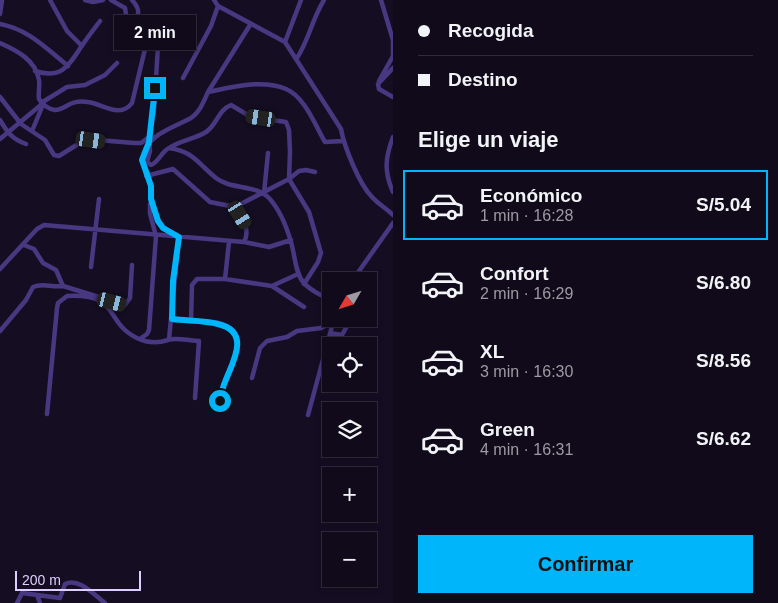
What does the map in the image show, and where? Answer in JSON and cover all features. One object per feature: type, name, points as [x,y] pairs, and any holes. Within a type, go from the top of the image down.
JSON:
[{"type":"street","points":[[50,0],[67,31],[82,46]]},
{"type":"street","points":[[85,0],[93,2],[103,0]]},
{"type":"street","points":[[111,0],[125,8],[128,14],[126,28],[129,34],[145,50]]},
{"type":"street","points":[[132,0],[139,8],[140,13],[136,29],[150,40],[155,41],[158,46],[154,111],[149,139],[148,162],[151,166],[161,154],[181,140],[208,131],[222,110],[231,106],[251,117],[286,122],[289,130],[289,179],[309,212],[321,248],[318,262],[304,284]]},
{"type":"street","points":[[214,0],[218,6],[284,42],[297,58],[341,129],[343,141],[372,198],[393,214]]},
{"type":"street","points":[[284,42],[301,0]]},
{"type":"street","points":[[297,58],[306,46],[310,27],[324,0]]},
{"type":"street","points":[[382,0],[393,40],[393,56],[379,81],[379,89],[393,97]]},
{"type":"street","points":[[0,14],[2,1]]},
{"type":"street","points":[[183,78],[211,26],[218,6]]},
{"type":"street","points":[[35,72],[48,75],[56,74],[68,66],[100,20]]},
{"type":"street","points":[[0,24],[12,26],[29,34],[68,66]]},
{"type":"street","points":[[0,97],[21,124],[45,140],[54,155],[59,156],[86,139],[141,143],[168,127],[192,117],[201,107],[208,92],[250,25]]},
{"type":"street","points":[[0,43],[18,51],[35,72],[39,79],[38,97],[42,104],[56,110],[78,101],[115,110],[126,108],[134,97],[145,50],[150,40]]},
{"type":"street","points":[[0,139],[21,124],[42,104],[68,87],[85,85],[96,80],[105,75],[117,63]]},
{"type":"street","points":[[379,81],[393,68]]},
{"type":"street","points":[[208,92],[251,85],[286,89],[304,106],[325,142],[343,141]]},
{"type":"street","points":[[32,131],[42,104]]},
{"type":"street","points":[[0,120],[7,133],[16,141],[26,144]]},
{"type":"street","points":[[393,137],[386,154],[385,172],[393,192]]},
{"type":"street","points":[[140,339],[148,334],[149,330],[156,236],[150,214],[151,186],[142,160],[149,139]]},
{"type":"street","points":[[169,148],[190,153],[224,182],[264,193],[282,220],[291,240],[298,274],[304,284],[322,295]]},
{"type":"street","points":[[264,193],[268,153]]},
{"type":"street","points":[[146,176],[174,170],[210,202],[235,208],[303,170],[315,172]]},
{"type":"street","points":[[91,267],[99,198]]},
{"type":"street","points":[[151,199],[158,221],[163,228],[179,237]]},
{"type":"street","points":[[235,208],[246,224],[247,237],[244,242]]},
{"type":"street","points":[[358,272],[393,222]]},
{"type":"street","points":[[0,269],[6,260],[24,245],[37,229],[44,225],[244,242],[268,247],[291,240]]},
{"type":"street","points":[[169,339],[172,319],[173,281],[179,237]]},
{"type":"street","points":[[224,279],[229,242]]},
{"type":"street","points":[[24,245],[34,249],[43,263],[56,270],[63,286]]},
{"type":"street","points":[[47,414],[58,303],[67,296],[128,304],[132,265]]},
{"type":"street","points":[[272,286],[298,274]]},
{"type":"street","points":[[191,321],[193,282],[202,278],[224,279],[272,286],[304,307]]},
{"type":"street","points":[[0,331],[26,300],[33,286],[39,284],[51,287],[63,286],[93,294],[107,305],[128,333],[140,339],[159,343],[169,339],[199,341],[195,398]]},
{"type":"street","points":[[172,319],[219,324],[229,329],[238,344],[217,411]]},
{"type":"street","points":[[252,378],[260,348],[267,342],[287,337],[297,331],[322,328]]},
{"type":"street","points":[[308,415],[331,328]]},
{"type":"street","points":[[330,333],[342,335],[346,328]]},
{"type":"street","points":[[17,603],[22,593],[60,598],[65,584],[71,582],[81,585],[105,603]]},
{"type":"street","points":[[38,595],[40,603]]},
{"type":"route","points":[[155,88],[154,111],[149,142],[144,150],[142,160],[143,168],[151,186],[151,199],[158,221],[163,228],[179,237],[173,281],[172,319],[219,324],[229,329],[236,337],[238,344],[236,354],[224,384],[220,401]]}]
